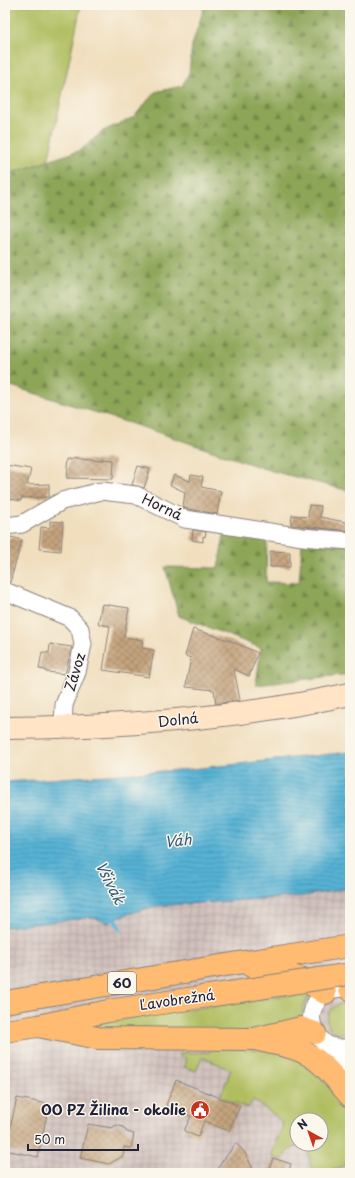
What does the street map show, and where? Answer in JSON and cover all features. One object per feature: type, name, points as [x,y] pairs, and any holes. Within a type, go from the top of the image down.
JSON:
[{"type":"main road","name":"Dolná","points":[[5,728],[63,727],[155,722],[248,712],[350,694]]},
{"type":"main road","name":"Ľavobrežná","points":[[5,1002],[350,946]]},
{"type":"main road","points":[[238,963],[280,972],[303,979],[325,993]]},
{"type":"main road","name":"Ľavobrežná","points":[[5,1031],[38,1026],[108,1011],[350,974]]},
{"type":"main road","points":[[38,1026],[98,1038],[254,1039],[296,1049],[312,1056],[324,1066],[350,1095]]},
{"type":"main road","points":[[254,1039],[301,1028],[321,1039]]},
{"type":"street","name":"Horná","points":[[5,526],[22,524],[62,501],[101,491],[136,495],[186,519],[303,536],[350,541]]},
{"type":"street","name":"Závoz","points":[[5,591],[70,618],[80,629],[83,644],[77,672],[64,705],[63,727]]},
{"type":"street","points":[[350,989],[333,989],[325,993],[318,999],[312,1015],[312,1024],[321,1039],[338,1056],[350,1095]]},
{"type":"street","points":[[321,1039],[336,1048],[350,1047]]},
{"type":"shaded area","points":[[350,888],[350,1173],[5,1173],[5,927],[93,917],[108,923],[118,917],[155,906],[303,896]]},
{"type":"green space","points":[[5,5],[81,5],[48,161],[5,175]]},
{"type":"green space","points":[[205,5],[350,5],[350,491],[268,470],[142,427],[5,384],[5,175],[81,150],[103,131],[134,117],[155,92],[182,86],[189,73],[192,45]]},
{"type":"green space","points":[[224,535],[267,538],[266,582],[299,583],[302,544],[350,545],[350,674],[256,685],[261,648],[179,616],[165,567],[218,568]]},
{"type":"green space","points":[[313,991],[304,1005],[302,1021],[242,1032],[68,1027]]},
{"type":"green space","points":[[340,1004],[350,1006],[350,1031],[336,1033],[328,1025],[327,1019],[328,1013]]},
{"type":"green space","points":[[212,1048],[269,1050],[306,1060],[340,1100],[350,1128],[350,1158],[347,1163],[331,1172],[313,1169],[310,1165],[310,1157],[308,1152],[329,1152],[329,1112],[289,1112],[289,1151],[282,1160],[271,1156],[283,1124],[276,1116],[253,1100],[248,1108],[220,1097],[231,1070],[202,1057],[196,1071],[184,1067],[187,1059],[179,1056],[179,1053],[210,1052]]},
{"type":"water","name":"Váh","points":[[350,752],[350,888],[303,896],[155,906],[118,917],[108,923],[93,917],[5,927],[5,782],[192,769]]},
{"type":"building","points":[[69,458],[103,461],[103,459],[114,460],[113,479],[67,478]]},
{"type":"building","points":[[5,465],[31,469],[27,485],[49,484],[49,497],[21,498],[21,501],[5,498]]},
{"type":"building","points":[[138,466],[150,469],[144,488],[132,485]]},
{"type":"building","points":[[174,475],[190,481],[191,475],[203,477],[201,487],[221,491],[217,514],[183,507],[185,492],[170,485]]},
{"type":"building","points":[[309,505],[321,506],[320,517],[350,523],[350,531],[291,525],[292,515],[308,517]]},
{"type":"building","points":[[50,521],[63,522],[61,551],[39,549],[41,527],[50,528]]},
{"type":"building","points":[[193,530],[206,532],[205,537],[203,536],[203,542],[192,540]]},
{"type":"building","points":[[5,537],[22,540],[10,582],[5,581]]},
{"type":"building","points":[[270,551],[290,552],[290,567],[270,567]]},
{"type":"building","points":[[102,604],[129,608],[124,637],[143,640],[142,648],[154,650],[149,677],[103,670],[110,626],[98,624]]},
{"type":"building","points":[[193,629],[231,641],[258,653],[249,676],[234,669],[240,700],[216,704],[214,690],[186,687],[191,658],[185,656]]},
{"type":"building","points":[[50,644],[72,647],[65,674],[46,672],[46,670],[39,669],[42,652],[49,653]]},
{"type":"building","points":[[176,1080],[240,1106],[229,1131],[204,1121],[198,1137],[184,1131],[191,1116],[166,1105]]},
{"type":"building","points":[[17,1098],[49,1104],[38,1157],[5,1150],[5,1136],[8,1137]]},
{"type":"building","points":[[88,1124],[112,1128],[116,1125],[123,1127],[127,1132],[134,1134],[131,1148],[124,1147],[123,1156],[109,1164],[80,1158]]},
{"type":"building","points":[[236,1143],[245,1153],[255,1173],[216,1173],[221,1163]]},
{"type":"building","points":[[273,1158],[291,1164],[288,1173],[268,1173]]},
{"type":"waterway","name":"Všivák","points":[[113,915],[120,929]]},
{"type":"place","name":"OO PZ Žilina - okolie","points":[[200,1110]]}]
